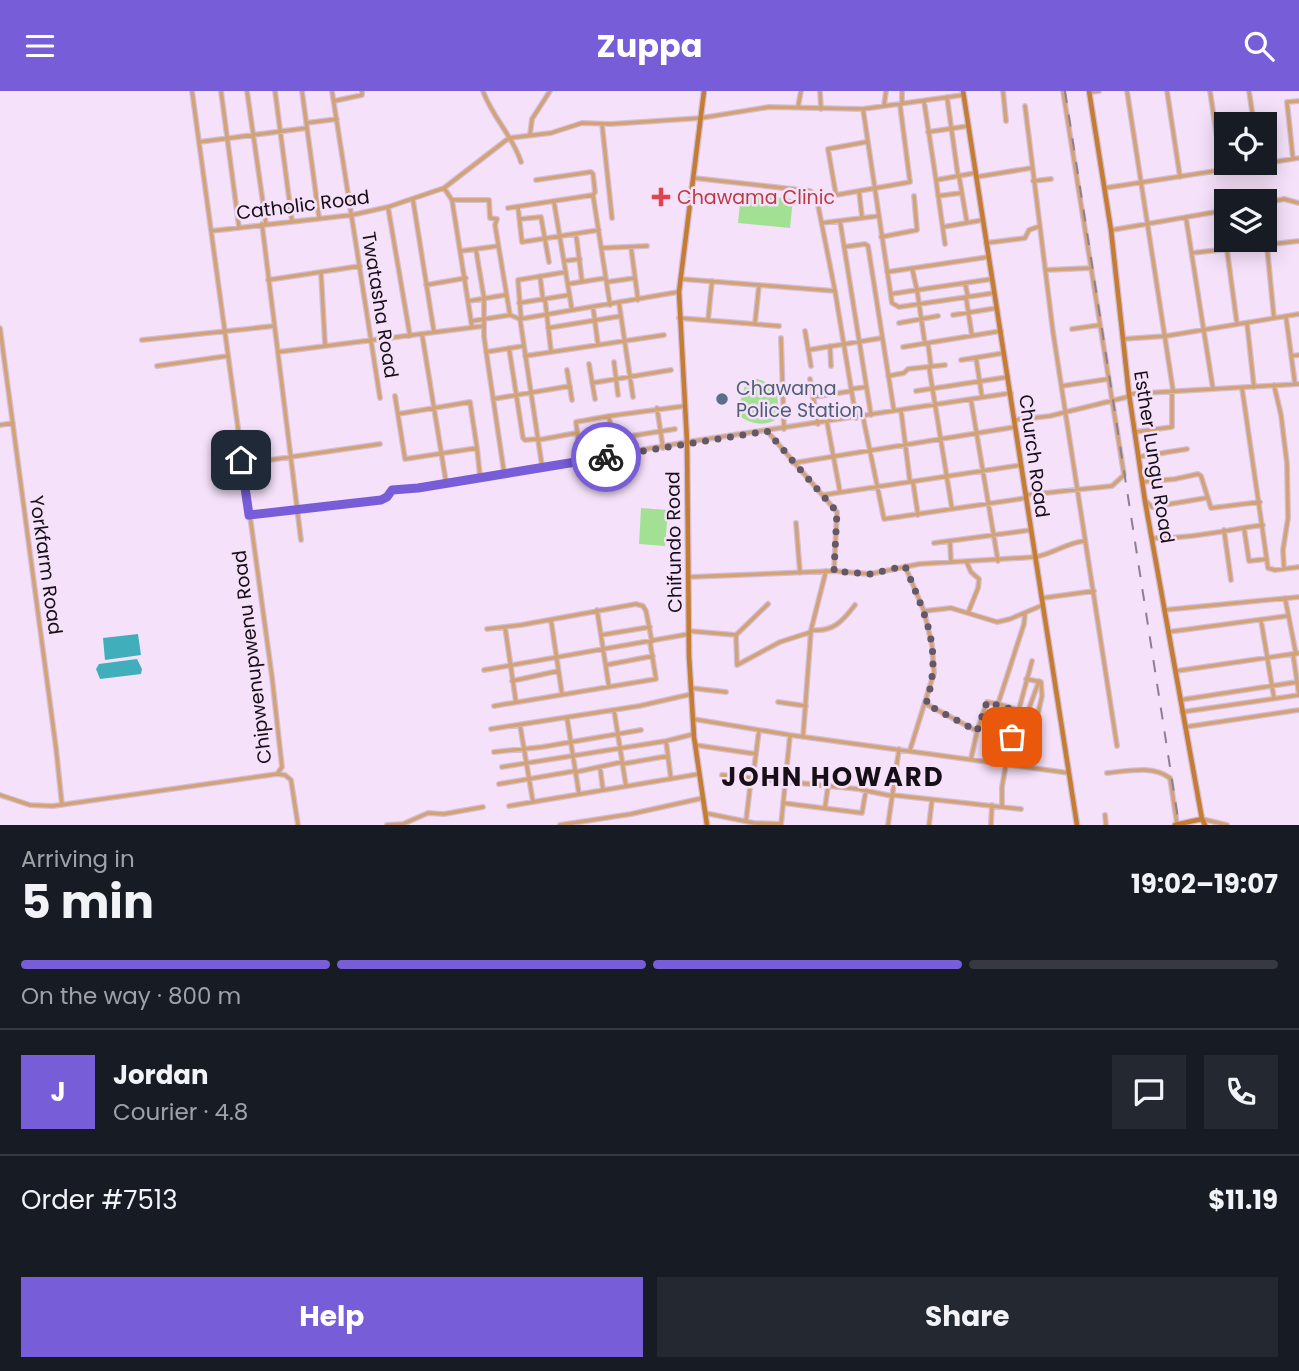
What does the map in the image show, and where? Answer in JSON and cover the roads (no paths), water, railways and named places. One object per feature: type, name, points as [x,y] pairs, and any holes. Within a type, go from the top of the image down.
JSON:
[{"type":"street","name":"Chipwenupwenu Road","points":[[0,795],[30,805],[62,805],[277,774],[282,767],[192,91]]},
{"type":"street","points":[[221,91],[239,227]]},
{"type":"street","points":[[247,91],[301,540]]},
{"type":"street","points":[[275,91],[292,221]]},
{"type":"street","points":[[302,91],[320,218]]},
{"type":"street","name":"Twatasha Road","points":[[332,91],[380,398]]},
{"type":"street","points":[[334,101],[362,95],[362,91]]},
{"type":"street","points":[[483,91],[516,147],[521,162]]},
{"type":"street","points":[[530,135],[532,119],[550,91]]},
{"type":"street","name":"Chifundo Road","points":[[704,91],[679,292],[687,442],[691,691],[695,745],[707,825]]},
{"type":"street","points":[[798,107],[801,91]]},
{"type":"street","points":[[820,91],[821,109]]},
{"type":"street","points":[[884,107],[886,91]]},
{"type":"street","points":[[866,142],[828,149],[836,195],[908,184],[911,180],[901,105],[902,91]]},
{"type":"street","points":[[1003,91],[1006,121]]},
{"type":"street","points":[[863,417],[884,519],[1026,496],[1112,486],[1124,475],[1063,91]]},
{"type":"street","points":[[1089,92],[1099,91]]},
{"type":"street","points":[[1127,91],[1173,390],[1172,427],[1135,432]]},
{"type":"street","points":[[1167,91],[1180,177]]},
{"type":"street","points":[[1210,91],[1214,118]]},
{"type":"street","points":[[1249,91],[1252,112]]},
{"type":"street","name":"Esther Lungu Road","points":[[1089,92],[1111,230],[1138,457],[1182,712],[1205,825]]},
{"type":"street","name":"Catholic Road","points":[[211,231],[352,215],[413,200],[444,188],[509,138],[551,133],[582,123],[701,118],[752,109],[863,109],[963,93]]},
{"type":"street","name":"Church Road","points":[[963,93],[1077,825]]},
{"type":"street","points":[[947,97],[967,223]]},
{"type":"street","points":[[924,101],[945,244]]},
{"type":"street","points":[[1293,159],[1287,102],[1299,101]]},
{"type":"street","points":[[1025,106],[1065,412],[1117,746]]},
{"type":"street","points":[[863,109],[881,237],[895,306],[919,305],[995,293]]},
{"type":"street","points":[[199,142],[280,131],[337,119]]},
{"type":"street","points":[[602,124],[612,218]]},
{"type":"street","points":[[928,132],[968,126]]},
{"type":"street","points":[[1277,161],[1299,158]]},
{"type":"street","points":[[936,180],[1031,168]]},
{"type":"street","points":[[536,180],[592,172],[610,305]]},
{"type":"street","points":[[1105,188],[1214,172]]},
{"type":"street","points":[[694,178],[810,191],[817,198],[856,418]]},
{"type":"street","points":[[1033,181],[1051,179]]},
{"type":"street","points":[[444,188],[452,200],[472,324]]},
{"type":"street","points":[[859,191],[862,218]]},
{"type":"street","points":[[939,196],[962,193]]},
{"type":"street","points":[[508,208],[593,195]]},
{"type":"street","points":[[881,237],[917,230],[914,196]]},
{"type":"street","points":[[1277,200],[1284,199],[1299,203]]},
{"type":"street","points":[[413,200],[434,332]]},
{"type":"street","points":[[452,200],[489,200],[491,218],[497,219],[495,225],[510,315]]},
{"type":"street","points":[[554,202],[572,310]]},
{"type":"street","points":[[388,207],[410,336]]},
{"type":"street","points":[[518,207],[522,242],[599,230]]},
{"type":"street","points":[[1111,230],[1214,213]]},
{"type":"street","points":[[822,223],[878,216]]},
{"type":"street","points":[[520,219],[541,217],[549,262]]},
{"type":"street","points":[[1186,218],[1213,390]]},
{"type":"street","points":[[943,227],[983,220]]},
{"type":"street","points":[[840,221],[871,415]]},
{"type":"street","points":[[986,243],[1025,237],[1029,229],[1040,226]]},
{"type":"street","points":[[576,234],[582,281]]},
{"type":"street","points":[[1277,244],[1299,241]]},
{"type":"street","points":[[461,251],[498,246]]},
{"type":"street","points":[[602,248],[647,246]]},
{"type":"street","points":[[844,247],[867,246],[894,411]]},
{"type":"street","points":[[631,247],[638,300]]},
{"type":"street","points":[[476,250],[484,299],[486,352],[504,472]]},
{"type":"street","points":[[1192,253],[1214,251]]},
{"type":"street","points":[[1227,252],[1237,324]]},
{"type":"street","points":[[1268,252],[1274,319]]},
{"type":"street","points":[[887,272],[988,257]]},
{"type":"street","points":[[564,261],[580,259]]},
{"type":"street","points":[[268,280],[360,266]]},
{"type":"street","points":[[912,268],[952,509]]},
{"type":"street","points":[[1046,270],[1091,268]]},
{"type":"street","points":[[542,466],[523,346],[517,280],[566,272]]},
{"type":"street","points":[[321,273],[325,345]]},
{"type":"street","points":[[540,276],[551,351]]},
{"type":"street","points":[[426,285],[466,278]]},
{"type":"street","points":[[568,284],[635,278]]},
{"type":"street","points":[[681,279],[835,291]]},
{"type":"street","points":[[891,294],[992,279]]},
{"type":"street","points":[[708,320],[712,281]]},
{"type":"street","points":[[965,283],[972,336]]},
{"type":"street","points":[[755,323],[759,285]]},
{"type":"street","points":[[278,352],[410,336],[510,315],[521,319],[679,292]]},
{"type":"street","points":[[469,301],[506,295]]},
{"type":"street","points":[[519,303],[570,295]]},
{"type":"street","points":[[618,303],[633,397]]},
{"type":"street","points":[[593,307],[598,345]]},
{"type":"street","points":[[953,315],[997,309]]},
{"type":"street","points":[[1123,339],[1166,336],[1299,314]]},
{"type":"street","points":[[548,328],[621,316]]},
{"type":"street","points":[[899,323],[938,316]]},
{"type":"street","points":[[1014,421],[1112,401],[1129,394],[1297,384],[1285,317]]},
{"type":"street","points":[[680,318],[779,326]]},
{"type":"street","points":[[1247,323],[1254,387]]},
{"type":"street","points":[[472,324],[484,327]]},
{"type":"street","points":[[1072,329],[1100,325]]},
{"type":"street","points":[[142,340],[274,326]]},
{"type":"street","name":"Yorkfarm Road","points":[[0,328],[3,371],[13,423],[62,805]]},
{"type":"street","points":[[805,331],[811,366]]},
{"type":"street","points":[[903,347],[1001,331]]},
{"type":"street","points":[[422,334],[446,482]]},
{"type":"street","points":[[525,356],[664,335]]},
{"type":"street","points":[[781,338],[783,429]]},
{"type":"street","points":[[808,350],[882,338]]},
{"type":"street","points":[[486,352],[523,346]]},
{"type":"street","points":[[830,346],[831,366]]},
{"type":"street","points":[[509,348],[523,438],[537,439],[576,433]]},
{"type":"street","points":[[961,360],[1004,353]]},
{"type":"street","points":[[1292,356],[1299,355]]},
{"type":"street","points":[[157,366],[228,356]]},
{"type":"street","points":[[976,358],[982,398]]},
{"type":"street","points":[[614,362],[618,395]]},
{"type":"street","points":[[589,364],[595,399]]},
{"type":"street","points":[[888,376],[904,373],[908,369],[945,365]]},
{"type":"street","points":[[567,370],[572,400]]},
{"type":"street","points":[[592,383],[671,370]]},
{"type":"street","points":[[916,391],[1008,377]]},
{"type":"street","points":[[810,379],[818,424]]},
{"type":"street","points":[[1062,386],[1108,379]]},
{"type":"street","points":[[493,399],[570,386]]},
{"type":"street","points":[[1273,386],[1281,415],[1287,464],[1288,518],[1283,550],[1284,568]]},
{"type":"street","points":[[813,397],[866,387]]},
{"type":"street","points":[[1242,388],[1269,570],[1299,566]]},
{"type":"street","points":[[249,515],[381,500],[392,490],[1011,393]]},
{"type":"street","points":[[395,396],[405,459],[477,448]]},
{"type":"street","points":[[971,400],[998,561]]},
{"type":"street","points":[[398,414],[470,402],[480,476]]},
{"type":"street","points":[[580,460],[577,421],[685,406]]},
{"type":"street","points":[[657,408],[663,448]]},
{"type":"street","points":[[901,410],[918,515]]},
{"type":"street","points":[[609,416],[615,455]]},
{"type":"street","points":[[827,422],[840,492]]},
{"type":"street","points":[[0,425],[13,423]]},
{"type":"street","points":[[793,463],[1015,427]]},
{"type":"street","points":[[612,439],[675,429]]},
{"type":"street","points":[[767,431],[837,512],[834,571]]},
{"type":"street","points":[[242,464],[380,445]]},
{"type":"street","points":[[1138,457],[1187,449]]},
{"type":"street","points":[[823,495],[1021,465]]},
{"type":"street","points":[[1142,482],[1198,474],[1211,508],[1260,502]]},
{"type":"street","points":[[1145,501],[1153,507],[1206,498]]},
{"type":"street","points":[[796,523],[800,573]]},
{"type":"street","points":[[1152,538],[1201,537],[1213,532],[1263,525]]},
{"type":"street","points":[[1244,528],[1249,561],[1267,559]]},
{"type":"street","points":[[934,543],[1031,530]]},
{"type":"street","points":[[1224,530],[1231,580]]},
{"type":"street","points":[[950,541],[951,562]]},
{"type":"street","points":[[689,577],[827,571],[870,574],[905,566],[1035,557],[1068,544],[1085,541]]},
{"type":"street","points":[[967,562],[970,571],[979,579],[968,613]]},
{"type":"street","points":[[905,566],[924,611],[934,666],[926,704],[910,750]]},
{"type":"street","points":[[803,737],[811,631],[827,571]]},
{"type":"street","points":[[1043,598],[1094,591]]},
{"type":"street","points":[[1164,610],[1299,597]]},
{"type":"street","points":[[1182,712],[1299,695],[1296,654],[1285,598]]},
{"type":"street","points":[[486,629],[640,604],[646,611],[650,627],[656,679],[494,706]]},
{"type":"street","points":[[484,670],[651,642],[689,633],[736,635],[768,604]]},
{"type":"street","points":[[736,635],[737,665],[780,642],[836,626],[855,605]]},
{"type":"street","points":[[924,611],[951,608],[997,622],[1044,605]]},
{"type":"street","points":[[597,610],[609,687]]},
{"type":"street","points":[[998,704],[1024,624],[1025,613]]},
{"type":"street","points":[[1168,632],[1287,616]]},
{"type":"street","points":[[551,620],[562,694]]},
{"type":"street","points":[[1261,620],[1274,698]]},
{"type":"street","points":[[505,627],[516,702]]},
{"type":"street","points":[[601,635],[650,627]]},
{"type":"street","points":[[1176,671],[1296,654]]},
{"type":"street","points":[[606,665],[653,656]]},
{"type":"street","points":[[1009,746],[1032,661]]},
{"type":"street","points":[[512,681],[558,671]]},
{"type":"street","points":[[1026,679],[1039,681]]},
{"type":"street","points":[[1026,767],[1042,696],[1039,681]]},
{"type":"street","points":[[1022,735],[1039,681]]},
{"type":"street","points":[[1180,700],[1297,682]]},
{"type":"street","points":[[491,729],[614,710],[691,691],[726,692]]},
{"type":"street","points":[[778,702],[806,706]]},
{"type":"street","points":[[971,759],[987,702],[1037,716]]},
{"type":"street","points":[[926,704],[977,731]]},
{"type":"street","points":[[614,710],[626,786]]},
{"type":"street","points":[[1185,727],[1299,710]]},
{"type":"street","points":[[567,718],[579,794]]},
{"type":"street","points":[[693,719],[803,737],[1070,773]]},
{"type":"street","points":[[520,725],[533,802]]},
{"type":"street","points":[[494,752],[641,730]]},
{"type":"street","points":[[746,821],[759,730]]},
{"type":"street","points":[[502,767],[666,741],[694,734]]},
{"type":"street","points":[[705,813],[781,824],[790,735]]},
{"type":"street","points":[[666,741],[671,779]]},
{"type":"street","points":[[695,745],[756,754]]},
{"type":"street","points":[[888,825],[899,749]]},
{"type":"street","points":[[499,783],[668,755]]},
{"type":"street","points":[[1002,806],[1006,764]]},
{"type":"street","points":[[600,767],[603,790]]},
{"type":"street","points":[[1107,773],[1142,770],[1166,775],[1170,778],[1176,825],[1202,819],[1227,825]]},
{"type":"street","points":[[277,774],[285,775],[291,780],[298,825]]},
{"type":"street","points":[[509,806],[699,774]]},
{"type":"street","points":[[722,775],[1021,809]]},
{"type":"street","points":[[825,808],[828,786]]},
{"type":"street","points":[[783,803],[862,813],[866,790]]},
{"type":"street","points":[[560,825],[631,814],[703,798]]},
{"type":"street","points":[[929,825],[932,800]]},
{"type":"street","points":[[991,825],[992,805]]},
{"type":"street","points":[[387,825],[404,824],[428,813],[444,814],[483,807]]},
{"type":"street","points":[[1105,815],[1106,825]]},
{"type":"water","points":[[138,634],[141,655],[105,660],[103,638]]},
{"type":"water","points":[[137,659],[142,669],[141,674],[100,679],[96,669],[99,664]]},
{"type":"railway","points":[[1065,91],[1179,825]]},
{"type":"place","name":"Chawama Clinic","points":[[661,197]]},
{"type":"place","name":"Chawama Police Station","points":[[722,399]]},
{"type":"district","name":"JOHN HOWARD","points":[[833,777]]}]
